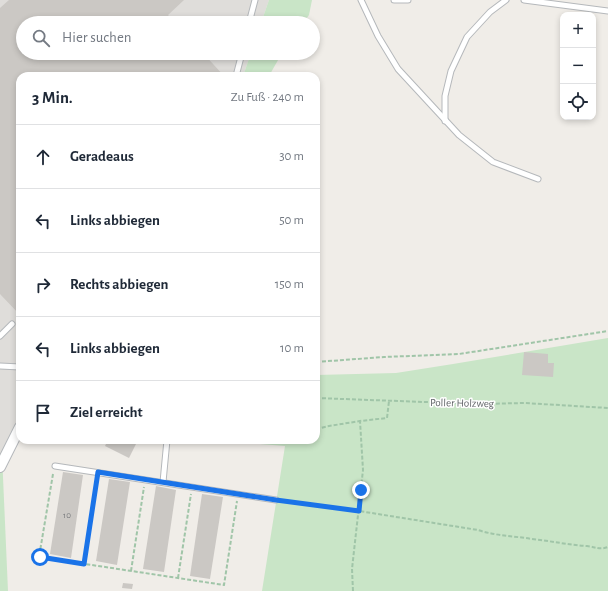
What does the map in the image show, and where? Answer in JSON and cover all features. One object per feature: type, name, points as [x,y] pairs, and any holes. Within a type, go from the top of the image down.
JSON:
[{"type":"street","points":[[0,467],[16,435]]},
{"type":"lane","points":[[251,16],[255,0]]},
{"type":"lane","points":[[361,0],[378,36],[398,69],[459,135],[493,162],[538,179]]},
{"type":"lane","points":[[394,0],[408,0]]},
{"type":"lane","points":[[445,120],[445,96],[451,71],[467,37],[490,12],[506,0]]},
{"type":"lane","points":[[524,0],[608,11]]},
{"type":"lane","points":[[237,72],[240,60]]},
{"type":"lane","points":[[0,336],[12,324]]},
{"type":"lane","points":[[0,366],[16,367]]},
{"type":"lane","points":[[163,482],[167,444]]},
{"type":"lane","points":[[55,466],[276,500]]},
{"type":"path","points":[[320,362],[459,354],[608,331]]},
{"type":"path","name":"Poller Holzweg","points":[[320,398],[479,404],[524,403],[608,408]]},
{"type":"path","points":[[320,428],[387,418],[389,401]]},
{"type":"path","points":[[353,591],[352,569],[363,470],[360,421]]},
{"type":"path","points":[[55,466],[40,557],[84,564],[224,585],[238,494]]},
{"type":"path","points":[[84,564],[98,472]]},
{"type":"path","points":[[131,571],[146,480]]},
{"type":"path","points":[[178,578],[192,487]]},
{"type":"path","points":[[276,500],[359,511],[478,530],[490,534],[589,547],[601,550],[608,547]]},
{"type":"shaded area","points":[[0,0],[269,0],[263,16],[16,16],[16,60],[249,60],[244,72],[16,72],[16,426],[0,459]]},
{"type":"green space","points":[[269,0],[312,0],[308,16],[263,16]]},
{"type":"green space","points":[[249,60],[278,60],[271,72],[244,72]]},
{"type":"green space","points":[[608,338],[608,591],[262,591],[285,446],[259,444],[320,444],[320,375],[396,373]]},
{"type":"green space","points":[[2,454],[8,591],[0,591],[0,459]]},
{"type":"building","points":[[9,0],[184,0],[168,15],[169,16],[16,16],[16,60],[209,60],[220,72],[16,72],[16,311],[0,294],[0,8]]},
{"type":"building","points":[[524,352],[548,354],[548,363],[554,363],[553,377],[522,375]]},
{"type":"building","points":[[106,444],[136,444],[129,458],[105,446]]},
{"type":"building","points":[[63,472],[83,475],[71,558],[50,554]]},
{"type":"building","points":[[109,479],[130,482],[117,565],[96,561]]},
{"type":"building","points":[[156,486],[176,490],[164,572],[143,569]]},
{"type":"building","points":[[202,494],[223,497],[210,579],[190,576]]},
{"type":"building","points":[[123,583],[133,584],[132,589],[122,588]]},
{"type":"route","points":[[40,557],[84,564],[98,472],[276,500],[359,511],[361,490]]}]
